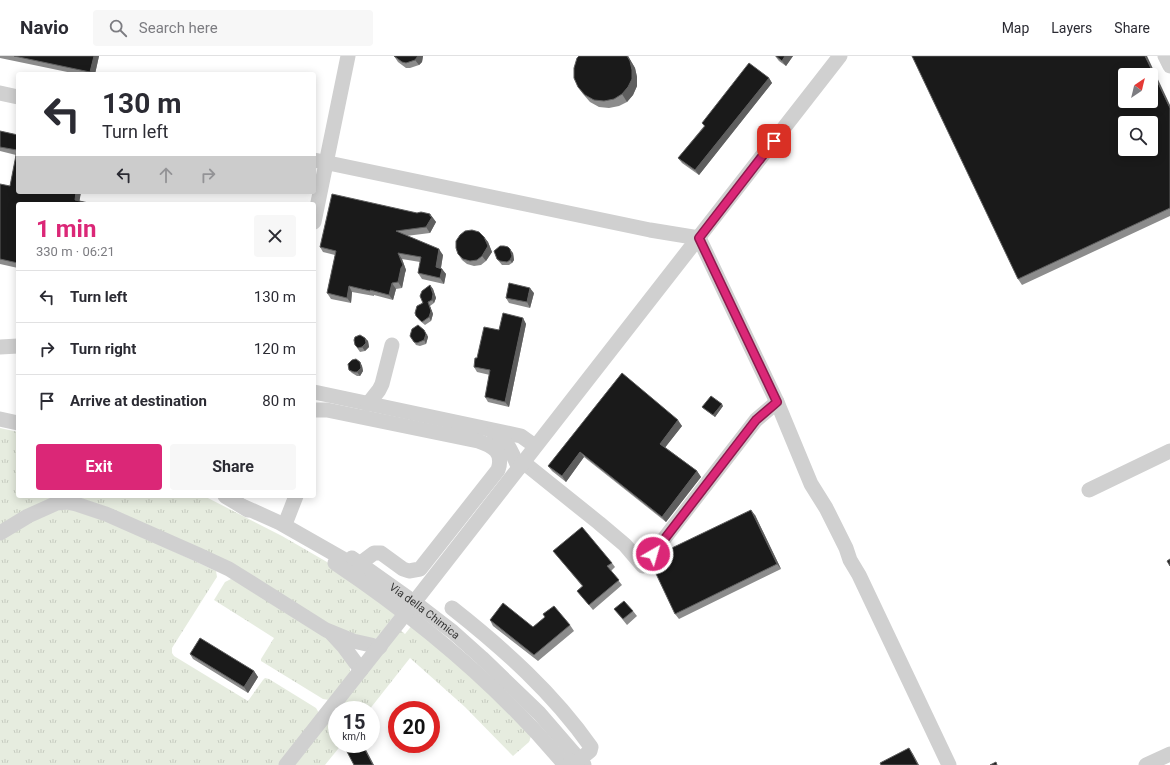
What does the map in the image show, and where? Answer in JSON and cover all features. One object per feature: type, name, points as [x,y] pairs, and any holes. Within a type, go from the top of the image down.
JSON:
[{"type":"lane","points":[[316,202],[320,162],[348,56]]},
{"type":"lane","points":[[286,765],[380,647],[840,56]]},
{"type":"lane","points":[[1165,56],[1170,66]]},
{"type":"lane","points":[[0,93],[16,97]]},
{"type":"lane","points":[[320,162],[650,230],[699,238]]},
{"type":"lane","points":[[699,238],[777,402],[811,484],[826,508],[846,548],[850,560],[863,582],[949,765]]},
{"type":"lane","points":[[368,404],[380,390],[392,345]]},
{"type":"lane","points":[[0,347],[16,346]]},
{"type":"lane","points":[[316,392],[521,436],[535,446]]},
{"type":"lane","points":[[488,430],[500,436],[506,442],[521,465],[600,523],[625,545],[643,566],[756,420],[777,402]]},
{"type":"lane","points":[[238,501],[315,542],[352,564],[362,562],[374,553],[381,553],[403,569],[409,571],[420,569],[498,470],[500,464],[500,458],[494,448],[485,443],[327,410],[316,410]]},
{"type":"lane","points":[[0,419],[16,423]]},
{"type":"lane","points":[[1089,490],[1170,451]]},
{"type":"lane","points":[[287,519],[295,498]]},
{"type":"lane","name":"Via della Chimica","points":[[238,501],[334,562],[410,608],[454,632],[538,713],[582,762]]},
{"type":"lane","name":"Via della Chimica","points":[[238,501],[287,519],[359,562],[410,608],[524,718],[565,765]]},
{"type":"lane","points":[[0,533],[28,516],[56,503],[67,502],[106,514],[229,569],[326,630],[344,646],[362,670]]},
{"type":"lane","points":[[452,608],[518,663],[567,715],[591,747],[590,751],[582,762],[575,763],[572,761],[511,695],[486,671],[477,664],[453,651]]},
{"type":"lane","points":[[326,630],[353,641],[380,647]]},
{"type":"lane","points":[[1146,765],[1170,754]]},
{"type":"green space","points":[[0,428],[16,432],[16,498],[208,498],[282,536],[327,562],[360,584],[397,612],[377,638],[357,638],[73,499],[0,525]]},
{"type":"green space","points":[[67,509],[88,514],[130,531],[216,571],[217,577],[172,648],[172,653],[174,656],[248,701],[265,678],[316,708],[319,713],[317,717],[279,765],[0,765],[0,540],[53,510]]},
{"type":"green space","points":[[231,579],[330,639],[350,665],[350,673],[329,700],[323,699],[261,661],[274,638],[214,600],[225,582]]},
{"type":"green space","points":[[413,624],[447,652],[531,736],[529,742],[513,756],[465,707],[410,658],[376,701],[345,701],[400,630],[405,634]]},
{"type":"green space","points":[[328,723],[328,753],[335,753],[325,765],[295,765]]},
{"type":"building","points":[[14,56],[94,56],[90,72]]},
{"type":"building","points":[[394,56],[418,56],[415,60],[406,63]]},
{"type":"building","points":[[579,56],[627,56],[632,70],[632,79],[628,87],[622,94],[614,99],[604,101],[594,100],[585,95],[578,87],[574,78],[574,68]]},
{"type":"building","points":[[776,56],[785,56],[782,61]]},
{"type":"building","points":[[912,56],[1145,56],[1151,68],[1118,68],[1118,108],[1158,108],[1158,83],[1170,108],[1170,208],[1018,279]]},
{"type":"building","points":[[749,63],[769,78],[695,170],[678,158],[705,126],[702,123]]},
{"type":"building","points":[[0,131],[16,135],[16,150],[0,147]]},
{"type":"building","points":[[16,155],[16,194],[76,194],[75,200],[84,202],[16,202],[16,263],[0,259],[0,184],[10,186]]},
{"type":"building","points":[[332,194],[417,213],[421,212],[430,214],[432,217],[426,227],[396,231],[439,249],[436,267],[442,269],[440,278],[418,273],[421,257],[398,253],[403,265],[398,282],[392,283],[389,295],[349,286],[347,298],[327,293],[336,251],[320,247]]},
{"type":"building","points":[[472,230],[479,232],[484,237],[488,246],[482,256],[477,260],[470,261],[463,259],[458,254],[456,241],[465,231]]},
{"type":"building","points":[[500,246],[508,247],[510,249],[512,256],[507,262],[497,259],[494,251]]},
{"type":"building","points":[[509,283],[530,288],[527,302],[506,298]]},
{"type":"building","points":[[430,285],[433,294],[432,300],[428,302],[431,311],[429,317],[422,322],[415,313],[417,306],[423,303],[420,296],[422,291]]},
{"type":"building","points":[[503,313],[523,318],[505,402],[485,397],[490,370],[474,367],[475,358],[477,358],[484,327],[499,330]]},
{"type":"building","points":[[418,325],[426,334],[424,340],[417,343],[414,342],[410,336],[412,329]]},
{"type":"building","points":[[360,335],[365,338],[366,343],[362,347],[358,348],[355,345],[354,340],[355,337]]},
{"type":"building","points":[[356,359],[360,362],[361,368],[357,372],[354,372],[349,370],[348,364],[352,360]]},
{"type":"building","points":[[622,373],[678,420],[660,444],[697,471],[662,517],[580,452],[562,476],[548,466]]},
{"type":"building","points":[[711,396],[722,404],[713,415],[702,407]]},
{"type":"building","points":[[751,510],[777,564],[675,614],[650,561],[653,557]]},
{"type":"building","points":[[582,527],[612,563],[607,566],[619,580],[589,605],[577,591],[583,586],[553,551]]},
{"type":"building","points":[[1170,559],[1170,566],[1167,561]]},
{"type":"building","points":[[624,601],[633,611],[623,619],[614,609]]},
{"type":"building","points":[[503,603],[533,627],[545,617],[543,614],[554,606],[570,625],[534,655],[490,620]]},
{"type":"building","points":[[200,638],[254,671],[244,687],[190,654]]},
{"type":"building","points":[[909,748],[918,765],[881,765],[880,763]]},
{"type":"building","points":[[348,753],[367,753],[373,765],[354,765]]},
{"type":"building","points":[[996,762],[997,765],[990,765]]},
{"type":"route","points":[[653,554],[756,420],[777,402],[699,238],[774,141]]}]
